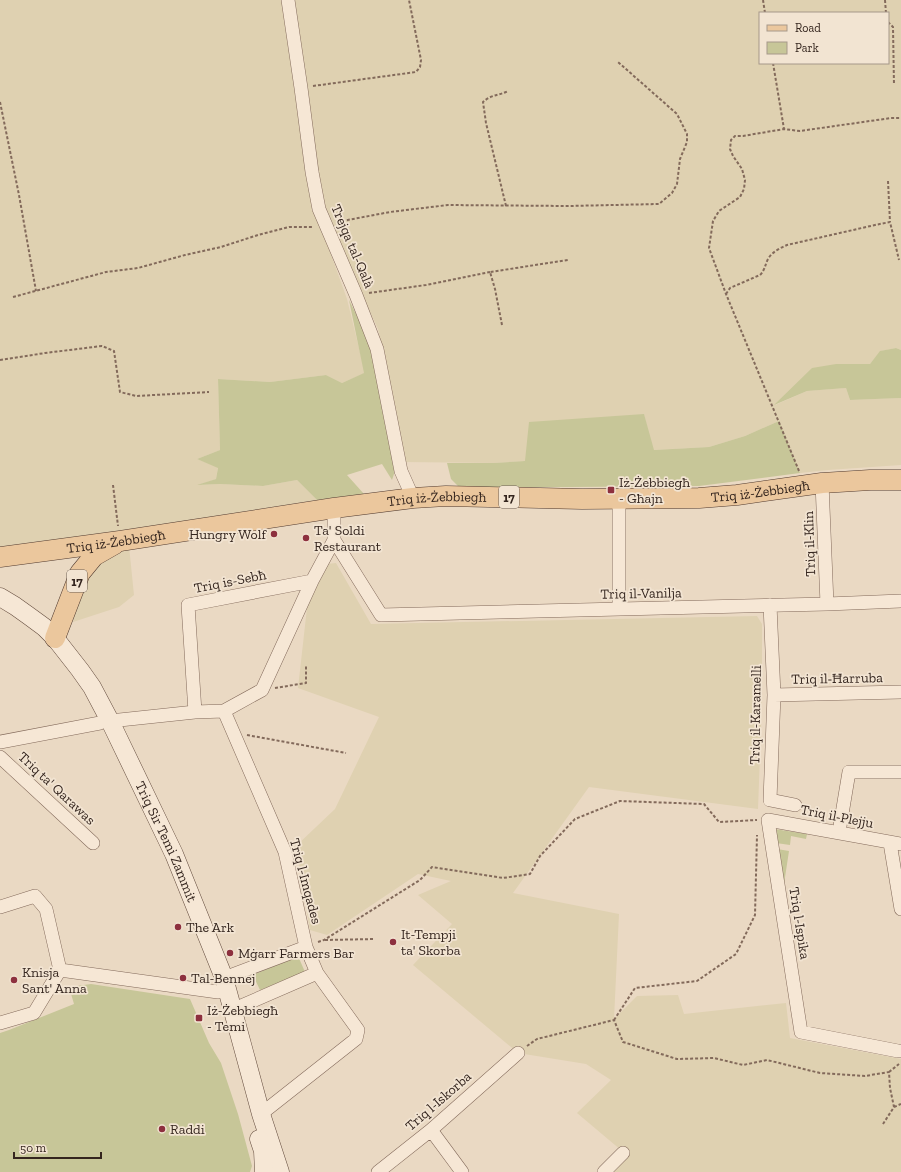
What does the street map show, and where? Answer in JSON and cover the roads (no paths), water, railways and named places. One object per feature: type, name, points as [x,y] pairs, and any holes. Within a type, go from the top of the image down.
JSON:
[{"type":"main road","name":"Triq iż-Żebbiegħ","points":[[0,557],[120,541],[334,508],[413,498],[446,496],[582,499],[699,498],[737,495],[814,484],[870,480],[901,480]]},
{"type":"main road","name":"17","points":[[55,638],[80,573],[94,556],[120,541]]},
{"type":"main road","points":[[63,548],[71,552],[78,559],[80,573]]},
{"type":"main road","name":"Triq Sir Temi Zammit","points":[[0,597],[30,616],[44,627],[55,638],[92,687],[105,722],[174,854],[232,1010],[261,1114],[280,1172]]},
{"type":"main road","name":"Triq Sir Temi Zammit","points":[[0,604],[28,623],[49,644],[79,688],[105,722]]},
{"type":"main road","name":"Triq Sir Temi Zammit","points":[[223,986],[263,1151],[264,1172]]},
{"type":"street","name":"Trejqa tal-Qalà","points":[[288,0],[302,88],[312,172],[319,209],[356,295],[377,349],[402,471],[413,498]]},
{"type":"street","name":"Triq il-Klin","points":[[814,484],[827,604]]},
{"type":"street","points":[[619,498],[619,609]]},
{"type":"street","points":[[0,742],[105,722],[195,712],[224,711],[262,690],[312,581],[334,540],[334,508]]},
{"type":"street","name":"Triq il-Vanilja","points":[[334,540],[381,615],[901,601]]},
{"type":"street","name":"Triq is-Sebħ","points":[[195,712],[188,605],[312,581]]},
{"type":"street","name":"Triq il-Karamelli","points":[[770,605],[774,695],[770,800],[795,805]]},
{"type":"street","name":"Triq il-Ħarruba","points":[[774,695],[901,692]]},
{"type":"street","name":"Triq l-Imqades","points":[[224,711],[285,852],[306,947],[317,972],[358,1030],[356,1039],[261,1114]]},
{"type":"street","name":"Triq ta' Qarawas","points":[[0,757],[93,843]]},
{"type":"street","points":[[839,832],[849,772],[901,772]]},
{"type":"street","name":"Triq il-Plejju","points":[[768,820],[896,843]]},
{"type":"street","name":"Triq l-Ispika","points":[[768,820],[801,1032],[900,1055]]},
{"type":"street","points":[[896,843],[901,909]]},
{"type":"street","points":[[0,907],[35,896],[46,908],[60,970],[34,1013],[0,1023]]},
{"type":"street","points":[[60,970],[223,986],[306,947]]},
{"type":"street","points":[[232,1010],[317,972]]},
{"type":"street","name":"Triq l-Iskorba","points":[[378,1172],[431,1130],[518,1053]]},
{"type":"street","points":[[431,1130],[462,1172]]},
{"type":"street","points":[[604,1172],[623,1153]]},
{"type":"place","name":"Iż-Żebbiegħ - Għajn","points":[[611,490]]},
{"type":"place","name":"Hungry Wolf","points":[[274,534]]},
{"type":"place","name":"Ta' Soldi Restaurant","points":[[306,538]]},
{"type":"place","name":"The Ark","points":[[178,927]]},
{"type":"place","name":"It-Tempji ta' Skorba","points":[[393,942]]},
{"type":"place","name":"Mġarr Farmers Bar","points":[[230,953]]},
{"type":"place","name":"Tal-Bennej","points":[[183,978]]},
{"type":"place","name":"Knisja Sant' Anna","points":[[14,980]]},
{"type":"place","name":"Iż-Żebbiegħ - Temi","points":[[199,1018]]},
{"type":"place","name":"Raddi","points":[[162,1129]]}]
